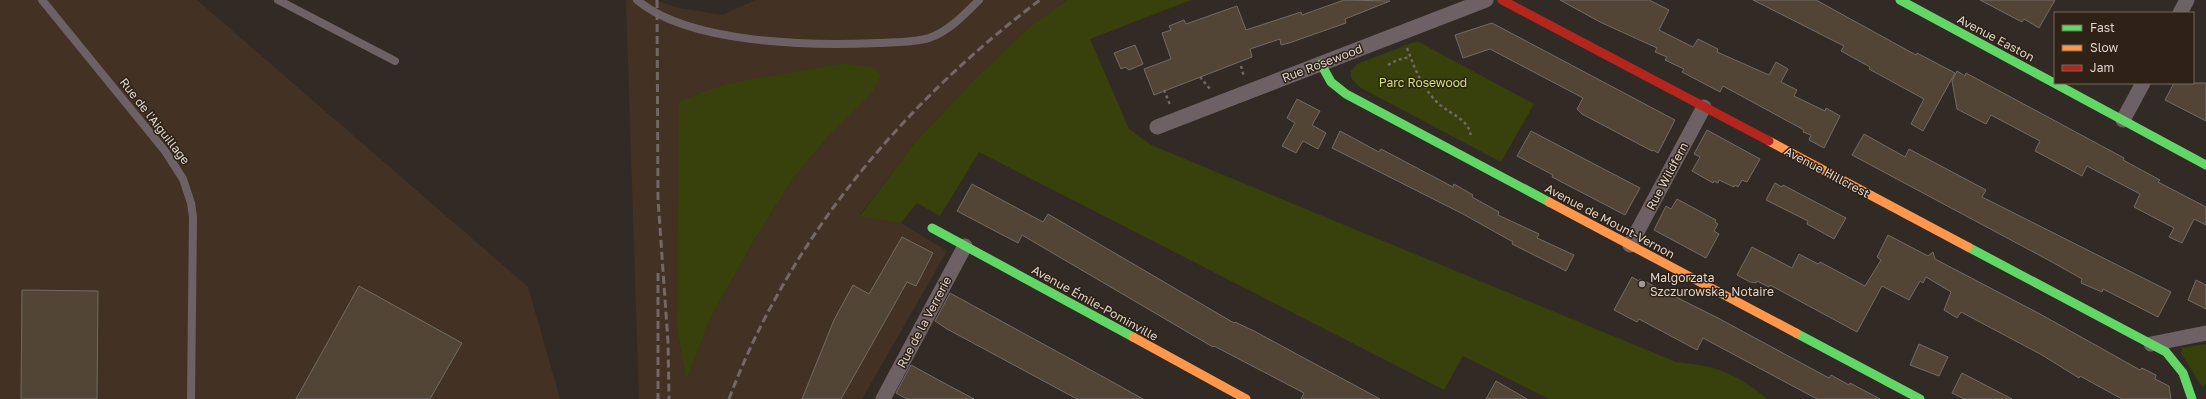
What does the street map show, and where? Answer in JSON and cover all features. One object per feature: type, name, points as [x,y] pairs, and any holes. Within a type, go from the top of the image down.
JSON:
[{"type":"street","name":"Rue Rosewood","points":[[1157,127],[1486,0]]},
{"type":"street","name":"Avenue Hillcrest","points":[[1502,0],[2166,352],[2180,366],[2190,388],[2192,399]]},
{"type":"street","name":"Avenue Easton","points":[[1900,0],[2054,83]]},
{"type":"street","points":[[2181,12],[2187,0]]},
{"type":"street","name":"Avenue de Mount-Vernon","points":[[1321,64],[1331,82],[1346,94],[1920,399]]},
{"type":"street","name":"Avenue Easton","points":[[2056,84],[2206,165]]},
{"type":"street","points":[[2123,120],[2142,84]]},
{"type":"street","name":"Rue Wildfern","points":[[1630,245],[1704,107]]},
{"type":"street","name":"Avenue Émile-Pominville","points":[[932,228],[1246,399]]},
{"type":"street","name":"Rue de la Verrerie","points":[[883,399],[965,246]]},
{"type":"street","points":[[2151,344],[2206,333]]},
{"type":"lane","name":"Rue de l'Aiguillage","points":[[42,0],[165,151],[177,167],[188,191],[193,217],[194,258],[191,399]]},
{"type":"lane","points":[[278,0],[395,61]]},
{"type":"lane","points":[[637,0],[654,13],[685,24],[749,38],[815,44],[887,43],[928,38],[943,31],[979,0]]},
{"type":"path","points":[[1405,43],[1423,86],[1439,104],[1461,118],[1469,129],[1471,141]]},
{"type":"path","points":[[1388,65],[1397,60],[1405,60],[1410,57]]},
{"type":"path","points":[[1241,66],[1245,78]]},
{"type":"path","points":[[1200,77],[1211,91]]},
{"type":"path","points":[[1164,90],[1170,106]]},
{"type":"shaded area","points":[[0,0],[197,0],[528,287],[560,399],[0,399]]},
{"type":"shaded area","points":[[626,0],[654,0],[679,8],[722,15],[756,0],[1067,0],[1029,27],[972,82],[915,142],[860,215],[901,223],[947,251],[862,399],[639,399]],"holes":[[[875,68],[830,134],[792,180],[753,242],[710,319],[686,379],[677,329]]]},
{"type":"green space","points":[[1067,0],[1191,0],[1090,39],[1129,129],[1151,145],[1676,362],[1703,366],[1725,372],[1756,390],[1767,399],[1549,399],[1463,356],[1444,390],[979,152],[940,216],[917,203],[901,223],[860,216],[915,142],[972,82],[1029,27]]},
{"type":"green space","name":"Parc Rosewood","points":[[1417,41],[1534,104],[1501,162],[1361,88],[1351,78],[1351,71],[1357,64]]},
{"type":"green space","points":[[844,63],[875,68],[881,75],[873,91],[830,134],[792,180],[753,242],[710,319],[686,380],[677,329],[679,101],[726,84]]},
{"type":"green space","points":[[2206,344],[2206,384],[2202,387],[2181,353],[2182,348]]},
{"type":"building","points":[[1344,0],[1390,1],[1345,19],[1346,23],[1289,43],[1281,45],[1280,39],[1250,49],[1252,57],[1154,95],[1144,69],[1171,59],[1162,33],[1171,30],[1169,26],[1184,20],[1186,24],[1237,6],[1246,30],[1301,12],[1302,15]]},
{"type":"building","points":[[1560,0],[1649,0],[1669,10],[1659,30],[1693,47],[1698,39],[1718,49],[1717,52],[1769,75],[1776,62],[1788,69],[1781,82],[1797,90],[1794,96],[1825,111],[1826,108],[1840,116],[1824,148],[1809,140],[1811,135],[1803,132],[1804,130],[1723,86],[1720,92],[1682,72],[1684,69],[1665,60],[1667,57],[1655,52],[1657,48],[1600,22]]},
{"type":"building","points":[[1753,0],[1816,0],[1916,55],[1917,53],[1955,73],[1923,131],[1911,124],[1924,99],[1869,69],[1870,67],[1841,51],[1844,46]]},
{"type":"building","points":[[1980,0],[2055,0],[2039,28],[2024,19],[2022,22]]},
{"type":"building","points":[[1492,23],[1675,120],[1658,153],[1582,114],[1577,109],[1583,98],[1490,49],[1463,58],[1455,35]]},
{"type":"building","points":[[1135,45],[1143,64],[1129,70],[1125,67],[1121,69],[1114,53]]},
{"type":"building","points":[[1957,71],[1965,76],[1966,73],[2124,158],[2123,160],[2160,180],[2158,182],[2206,207],[2206,225],[2194,219],[2182,243],[2169,237],[2174,228],[2134,207],[2140,194],[2087,166],[2082,176],[2035,151],[2040,141],[1991,115],[1986,124],[1957,109],[1952,81]]},
{"type":"building","points":[[2206,83],[2206,121],[2165,100],[2173,84]]},
{"type":"building","points":[[1297,99],[1320,111],[1312,125],[1326,133],[1318,149],[1303,141],[1296,153],[1282,146],[1295,123],[1287,118]]},
{"type":"building","points":[[1707,130],[1760,159],[1747,182],[1742,180],[1738,187],[1735,185],[1734,187],[1719,180],[1718,183],[1714,181],[1713,183],[1692,171],[1700,157],[1694,154]]},
{"type":"building","points":[[1340,131],[1379,152],[1381,149],[1453,187],[1454,184],[1473,195],[1472,197],[1499,212],[1498,215],[1539,234],[1537,238],[1574,255],[1566,271],[1512,244],[1513,242],[1463,214],[1332,148]]},
{"type":"building","points":[[1531,131],[1640,188],[1625,215],[1552,177],[1553,175],[1517,156]]},
{"type":"building","points":[[1864,134],[1905,157],[1909,149],[1986,190],[1982,197],[2171,292],[2158,317],[2103,289],[2102,292],[2081,283],[2082,279],[2052,262],[1852,155]]},
{"type":"building","points":[[1775,183],[1782,187],[1783,185],[1846,218],[1834,239],[1807,224],[1808,221],[1766,200]]},
{"type":"building","points":[[972,184],[1043,222],[1048,214],[1234,323],[1235,322],[1254,331],[1380,399],[1301,399],[1304,393],[1214,346],[1213,347],[1022,235],[1018,243],[957,211]]},
{"type":"building","points":[[1677,199],[1716,220],[1715,222],[1718,224],[1714,231],[1719,234],[1706,258],[1654,230],[1666,206],[1671,209]]},
{"type":"building","points":[[1888,235],[1928,256],[1933,252],[1935,259],[2040,314],[2140,370],[2142,368],[2156,375],[2155,379],[2169,386],[2171,399],[2122,399],[2080,376],[2079,378],[2042,355],[1961,312],[1957,318],[1944,310],[1951,292],[1926,277],[1923,283],[1920,281],[1909,300],[1882,286],[1857,332],[1770,285],[1769,287],[1757,281],[1756,283],[1750,282],[1737,275],[1752,247],[1792,268],[1799,254],[1818,264],[1820,262],[1865,286],[1881,260],[1877,257]]},
{"type":"building","points":[[902,237],[933,253],[916,286],[907,282],[841,399],[802,399],[834,320],[853,285],[869,294]]},
{"type":"building","points":[[1632,277],[1639,281],[1640,279],[1718,318],[1829,378],[1831,375],[1880,399],[1817,399],[1703,338],[1697,350],[1639,319],[1637,322],[1614,310]]},
{"type":"building","points":[[2196,280],[2206,285],[2206,309],[2188,300]]},
{"type":"building","points":[[359,286],[462,343],[430,399],[296,399]]},
{"type":"building","points":[[22,290],[98,291],[97,399],[21,399]]},
{"type":"building","points":[[950,293],[1143,399],[1077,399],[947,329],[935,321]]},
{"type":"building","points":[[1919,344],[1948,357],[1939,376],[1910,365]]},
{"type":"building","points":[[911,365],[974,399],[907,399],[896,393]]},
{"type":"building","points":[[1962,373],[2012,399],[1964,399],[1952,393]]},
{"type":"building","points":[[1496,381],[1527,399],[1486,399]]},
{"type":"railway","points":[[657,0],[658,199],[668,342],[669,399]]},
{"type":"railway","points":[[729,399],[754,340],[784,284],[818,229],[856,178],[898,129],[942,83],[990,40],[1040,0]]},
{"type":"railway","points":[[658,273],[658,399]]},
{"type":"traffic: fast","points":[[1900,0],[2054,83]]},
{"type":"traffic: fast","points":[[1321,64],[1331,82],[1346,94],[1549,202]]},
{"type":"traffic: fast","points":[[2056,84],[2206,165]]},
{"type":"traffic: fast","points":[[932,228],[1133,337]]},
{"type":"traffic: fast","points":[[1968,247],[2166,352],[2183,373],[2192,399]]},
{"type":"traffic: fast","points":[[1796,333],[1920,399]]},
{"type":"traffic: slow","points":[[1769,141],[1968,247]]},
{"type":"traffic: slow","points":[[1549,202],[1796,333]]},
{"type":"traffic: slow","points":[[1133,337],[1246,399]]},
{"type":"traffic: jam","points":[[1502,0],[1769,141]]},
{"type":"place","name":"Malgorzata Szczurowska, Notaire","points":[[1642,284]]}]
